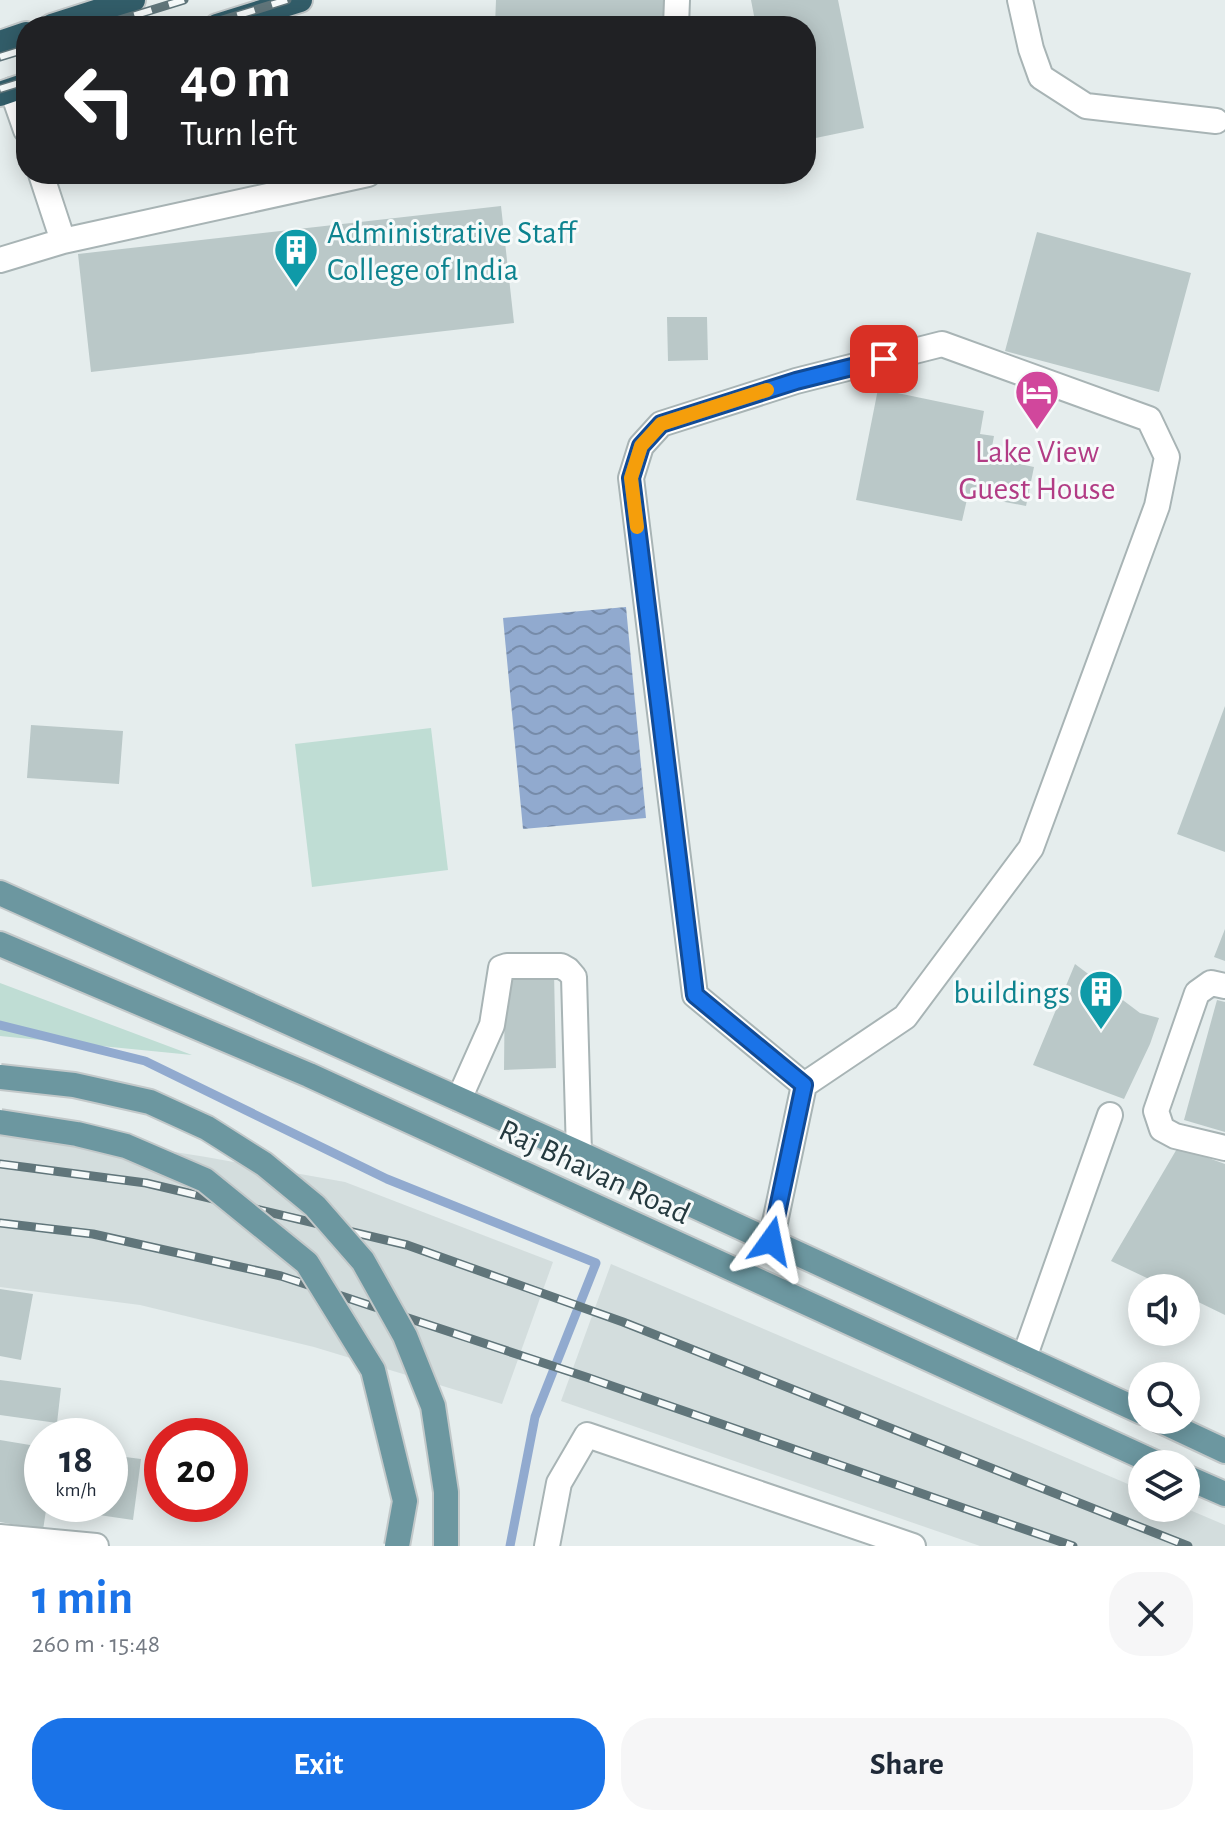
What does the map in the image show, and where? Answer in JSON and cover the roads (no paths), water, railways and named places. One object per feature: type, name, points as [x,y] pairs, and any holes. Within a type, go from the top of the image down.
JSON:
[{"type":"highway","points":[[83,16],[133,0]]},
{"type":"highway","points":[[249,16],[300,0]]},
{"type":"main road","name":"Raj Bhavan Road","points":[[0,893],[579,1153],[1128,1406]]},
{"type":"main road","name":"Raj Bhavan Road","points":[[0,944],[309,1075],[1128,1450]]},
{"type":"main road","points":[[0,1077],[74,1085],[150,1102],[207,1128],[242,1150],[315,1206],[363,1261],[405,1336],[433,1406],[446,1492],[446,1546]]},
{"type":"main road","points":[[0,1122],[77,1134],[126,1146],[205,1180],[307,1263],[373,1370],[405,1501],[397,1546]]},
{"type":"main road","points":[[1189,1434],[1225,1451]]},
{"type":"main road","points":[[1200,1483],[1225,1494]]},
{"type":"street","points":[[1020,0],[1041,77],[1086,106],[1216,121]]},
{"type":"street","points":[[44,184],[63,241]]},
{"type":"street","points":[[0,260],[63,241],[322,184]]},
{"type":"street","points":[[771,1241],[804,1085],[905,1017],[1031,848],[1157,506],[1167,457],[1149,419],[942,344],[796,381],[661,424],[641,446],[631,478],[695,995],[804,1085]]},
{"type":"street","points":[[459,1099],[492,1025],[501,968],[561,966],[574,977],[579,1153]]},
{"type":"street","points":[[1225,986],[1211,983],[1197,993],[1156,1111],[1162,1129],[1175,1136],[1225,1148]]},
{"type":"street","points":[[1024,1358],[1110,1115]]},
{"type":"street","points":[[547,1546],[559,1483],[587,1435],[913,1546]]},
{"type":"street","points":[[0,1537],[96,1546]]},
{"type":"water","points":[[626,607],[646,818],[523,829],[503,618]]},
{"type":"waterway","points":[[0,1025],[145,1061],[387,1179],[596,1263],[535,1417],[510,1546]]},
{"type":"railway","points":[[132,16],[184,0]]},
{"type":"railway","points":[[235,16],[287,0]]},
{"type":"railway","points":[[0,57],[16,52]]},
{"type":"railway","points":[[0,89],[16,84]]},
{"type":"railway","points":[[0,1164],[146,1183],[407,1245],[623,1322],[1188,1546]]},
{"type":"railway","points":[[0,1223],[93,1234],[281,1276],[589,1378],[1073,1546]]},
{"type":"place","name":"Administrative Staff College of India","points":[[296,289]]},
{"type":"place","name":"Lake View Guest House","points":[[1037,431]]},
{"type":"place","name":"buildings","points":[[1101,1031]]}]
